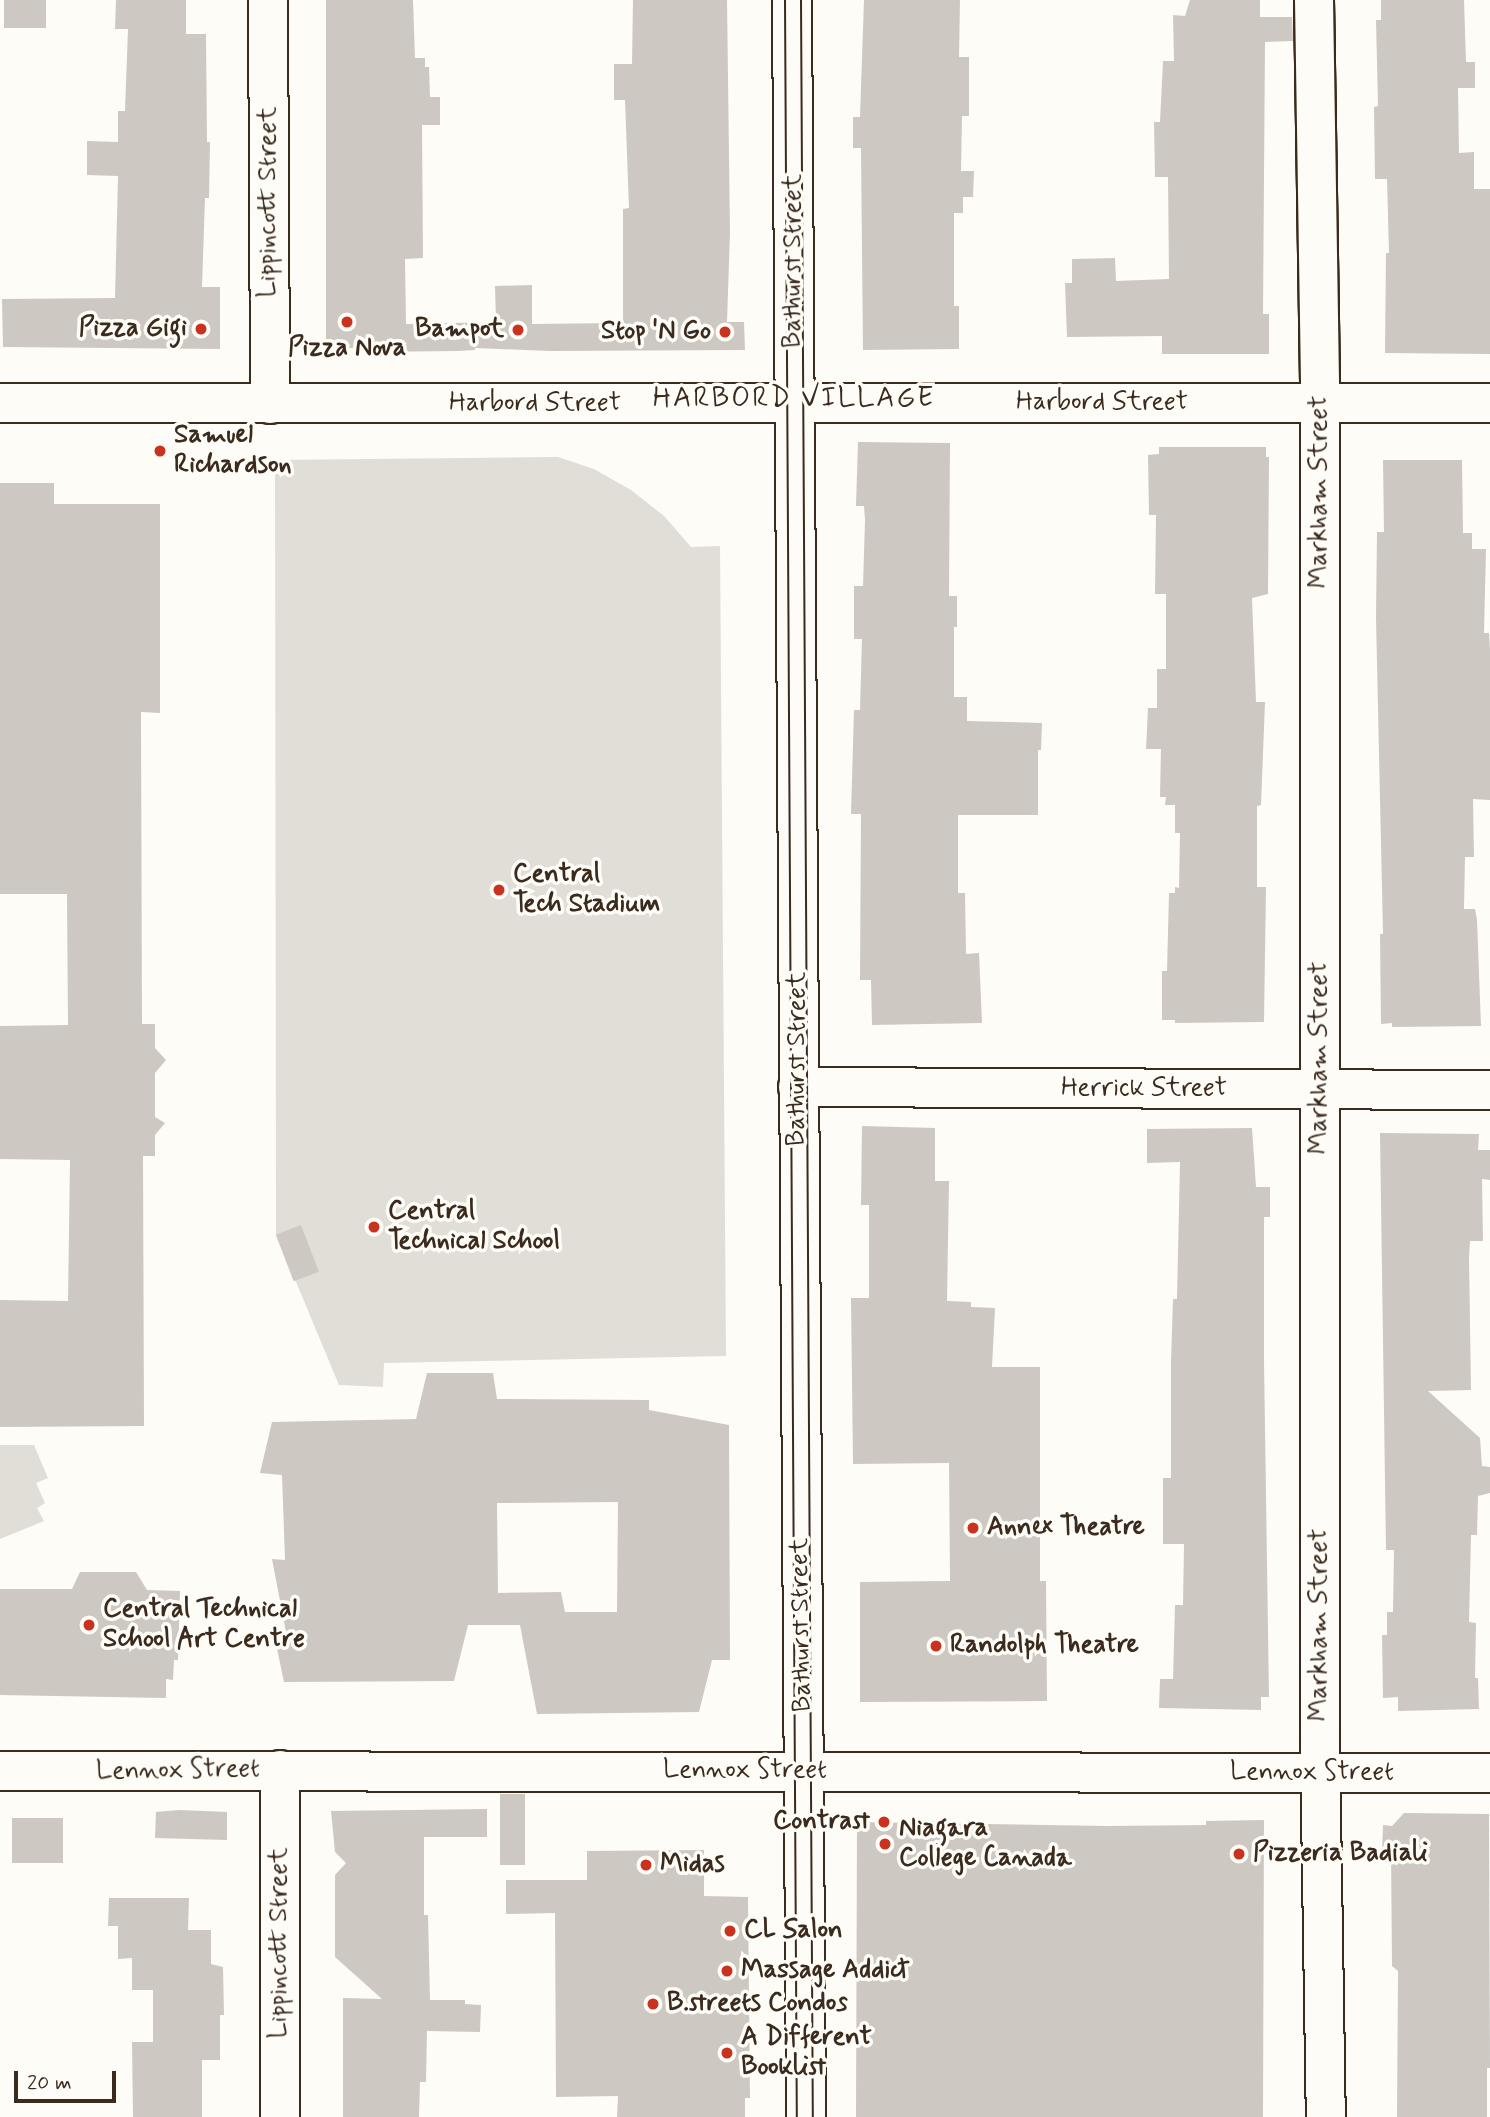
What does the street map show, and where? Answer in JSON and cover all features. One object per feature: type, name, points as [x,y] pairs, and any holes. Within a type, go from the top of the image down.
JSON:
[{"type":"street","name":"Lippincott Street","points":[[268,0],[270,404]]},
{"type":"street","name":"Bathurst Street","points":[[792,0],[806,2117]]},
{"type":"street","name":"Markham Street","points":[[1314,0],[1320,403],[1320,1773],[1326,2117]]},
{"type":"street","name":"Harbord Street","points":[[0,402],[1490,403]]},
{"type":"street","name":"Herrick Street","points":[[799,1087],[1490,1090]]},
{"type":"street","name":"Lippincott Street","points":[[280,1770],[280,2117]]},
{"type":"street","name":"Lennox Street","points":[[0,1771],[225,1774],[280,1770],[1490,1773]]},
{"type":"shaded area","name":"Central Tech Stadium","points":[[558,457],[594,469],[631,490],[664,516],[691,547],[720,546],[726,1356],[384,1363],[383,1387],[339,1385],[276,1234],[275,460]]},
{"type":"shaded area","points":[[0,1445],[34,1445],[48,1478],[36,1483],[45,1503],[37,1508],[44,1521],[0,1539]]},
{"type":"building","points":[[4,0],[46,0],[46,28],[4,28]]},
{"type":"building","points":[[116,0],[186,0],[186,34],[206,34],[207,142],[210,142],[202,287],[220,287],[220,349],[3,347],[2,299],[115,298],[118,176],[87,175],[87,141],[118,142],[118,111],[125,111],[128,29],[115,29]]},
{"type":"building","points":[[326,0],[413,0],[415,58],[425,58],[425,67],[429,67],[430,97],[440,97],[440,125],[422,125],[423,258],[405,259],[406,324],[496,322],[495,286],[532,285],[532,324],[623,323],[623,209],[629,208],[625,100],[614,100],[614,64],[632,64],[633,0],[727,0],[730,233],[727,322],[744,322],[745,350],[550,351],[475,348],[458,351],[370,352],[370,348],[326,348]]},
{"type":"building","points":[[864,0],[960,0],[959,57],[969,57],[969,116],[962,116],[961,171],[974,171],[973,197],[963,197],[963,213],[954,213],[954,306],[959,306],[959,349],[863,350],[861,148],[853,148],[853,117],[860,117]]},
{"type":"building","points":[[1190,0],[1260,0],[1260,17],[1292,17],[1293,41],[1265,42],[1263,314],[1269,314],[1269,354],[1162,354],[1162,336],[1067,337],[1065,283],[1072,283],[1072,259],[1115,258],[1116,281],[1169,279],[1168,177],[1155,177],[1154,122],[1160,122],[1163,61],[1174,61],[1173,15],[1185,16]]},
{"type":"building","points":[[1381,0],[1464,0],[1466,62],[1475,62],[1475,88],[1458,88],[1459,153],[1474,152],[1474,189],[1490,189],[1490,354],[1385,353],[1386,253],[1389,253],[1387,179],[1375,179],[1374,107],[1378,106],[1376,20],[1381,20]]},
{"type":"building","points":[[858,442],[950,443],[949,596],[957,596],[954,697],[967,697],[967,721],[1042,723],[1041,750],[1038,750],[1038,815],[958,815],[958,893],[965,893],[966,954],[979,953],[982,1023],[872,1025],[871,980],[860,980],[861,814],[851,814],[854,710],[860,710],[862,639],[854,639],[854,586],[863,586],[865,520],[864,506],[856,506]]},
{"type":"building","points":[[1159,447],[1266,447],[1266,457],[1269,457],[1268,594],[1252,598],[1256,702],[1265,702],[1261,805],[1257,806],[1257,887],[1266,887],[1264,1022],[1175,1023],[1175,1020],[1162,1020],[1162,971],[1167,971],[1169,893],[1175,893],[1175,887],[1179,888],[1180,833],[1175,833],[1175,805],[1165,805],[1166,797],[1160,797],[1161,749],[1146,749],[1148,708],[1157,708],[1157,669],[1166,669],[1166,594],[1155,594],[1156,515],[1149,515],[1148,455],[1159,454]]},
{"type":"building","points":[[1383,460],[1462,460],[1463,533],[1472,533],[1472,549],[1486,549],[1484,633],[1489,633],[1490,649],[1490,800],[1473,799],[1474,857],[1465,857],[1464,909],[1475,909],[1477,920],[1481,1026],[1392,1027],[1392,1023],[1381,1024],[1380,934],[1383,934],[1376,618],[1377,532],[1384,532]]},
{"type":"building","points":[[0,483],[54,483],[54,504],[160,504],[160,713],[141,712],[142,1024],[155,1024],[155,1048],[166,1060],[155,1073],[155,1117],[165,1123],[155,1135],[155,1156],[143,1156],[144,1426],[0,1427],[0,1300],[68,1301],[70,1160],[0,1159],[0,1026],[68,1025],[67,894],[0,894]]},
{"type":"building","points":[[862,1126],[935,1128],[935,1181],[949,1181],[947,1301],[971,1302],[971,1307],[995,1308],[992,1367],[1040,1367],[1040,1581],[1046,1581],[1047,1701],[860,1702],[860,1582],[950,1581],[949,1463],[853,1464],[851,1298],[869,1298],[869,1205],[861,1205]]},
{"type":"building","points":[[1252,1128],[1256,1187],[1270,1187],[1270,1217],[1264,1217],[1269,1697],[1261,1697],[1261,1710],[1159,1708],[1160,1679],[1173,1679],[1175,1605],[1183,1605],[1184,1544],[1163,1544],[1163,1478],[1171,1478],[1171,1362],[1173,1299],[1177,1299],[1180,1162],[1147,1163],[1147,1129]]},
{"type":"building","points":[[1380,1133],[1479,1134],[1478,1150],[1490,1150],[1490,1180],[1482,1179],[1483,1241],[1470,1241],[1471,1390],[1428,1391],[1480,1438],[1482,1466],[1490,1467],[1490,1493],[1478,1496],[1477,1535],[1471,1535],[1469,1622],[1476,1623],[1475,1678],[1478,1678],[1479,1709],[1398,1711],[1398,1697],[1383,1698],[1382,1635],[1387,1635],[1387,1612],[1393,1612],[1394,1550],[1386,1550]]},
{"type":"building","points":[[301,1225],[319,1272],[294,1281],[276,1235]]},
{"type":"building","points":[[427,1373],[493,1373],[497,1399],[649,1400],[649,1410],[729,1425],[730,1660],[712,1660],[699,1712],[537,1714],[520,1625],[468,1625],[454,1681],[284,1682],[273,1630],[286,1632],[272,1559],[285,1560],[282,1475],[260,1473],[272,1422],[416,1419]],"holes":[[[618,1502],[617,1612],[565,1612],[561,1592],[498,1593],[497,1503]]]},
{"type":"building","name":"Central Technical School Art Centre","points":[[80,1572],[136,1572],[147,1590],[180,1591],[178,1660],[174,1660],[173,1680],[166,1679],[166,1698],[0,1695],[0,1589],[72,1589]]},
{"type":"building","points":[[500,1794],[525,1794],[525,1865],[500,1865]]},
{"type":"building","points":[[487,1809],[487,1837],[424,1837],[424,1915],[428,1915],[430,2000],[465,2000],[465,2004],[481,2005],[480,2032],[427,2031],[426,2082],[420,2082],[419,2117],[343,2117],[343,1998],[382,1999],[335,1957],[335,1875],[346,1863],[335,1852],[331,1811]]},
{"type":"building","points":[[156,1812],[227,1812],[227,1840],[155,1838]]},
{"type":"building","points":[[1404,1813],[1489,1814],[1490,2068],[1487,2068],[1487,2117],[1397,2117],[1398,1971],[1392,1966],[1391,1852],[1382,1852],[1383,1825],[1392,1826]]},
{"type":"building","points":[[12,1818],[63,1818],[63,1863],[12,1863]]},
{"type":"building","points":[[1264,1820],[1263,2117],[856,2117],[857,1822],[1107,1826],[1206,1825],[1206,1821]]},
{"type":"building","name":"B.streets Condos","points":[[704,1850],[704,1896],[748,1897],[750,2098],[745,2098],[745,2117],[617,2117],[618,2096],[556,2097],[555,1913],[506,1914],[506,1880],[587,1880],[587,1851]]},
{"type":"building","points":[[109,1898],[189,1898],[188,1930],[211,1930],[211,1964],[223,1967],[224,2015],[220,2015],[220,2060],[202,2060],[202,2117],[133,2117],[132,2042],[153,2042],[153,1990],[132,1990],[132,1958],[118,1959],[118,1926],[108,1926]]},
{"type":"tram line","points":[[785,0],[797,2117]]},
{"type":"tram line","points":[[801,0],[813,2117]]},
{"type":"place","name":"Pizza Nova","points":[[347,322]]},
{"type":"place","name":"Pizza Gigi","points":[[201,329]]},
{"type":"place","name":"Bampot","points":[[518,330]]},
{"type":"place","name":"Stop 'N Go","points":[[725,332]]},
{"type":"place","name":"Samuel Richardson","points":[[160,451]]},
{"type":"place","name":"Central Tech Stadium","points":[[499,890]]},
{"type":"place","name":"Central Technical School","points":[[374,1227]]},
{"type":"place","name":"Annex Theatre","points":[[973,1528]]},
{"type":"place","name":"Central Technical School Art Centre","points":[[89,1625]]},
{"type":"place","name":"Randolph Theatre","points":[[936,1646]]},
{"type":"place","name":"Contrast","points":[[884,1822]]},
{"type":"place","name":"Niagara College Canada","points":[[885,1844]]},
{"type":"place","name":"Pizzeria Badiali","points":[[1239,1854]]},
{"type":"place","name":"Midas","points":[[646,1865]]},
{"type":"place","name":"CL Salon","points":[[730,1931]]},
{"type":"place","name":"Massage Addict","points":[[727,1971]]},
{"type":"place","name":"B.streets Condos","points":[[653,2004]]},
{"type":"place","name":"A Different Booklist","points":[[727,2053]]},
{"type":"district","name":"HARBORD VILLAGE","points":[[794,399]]}]
